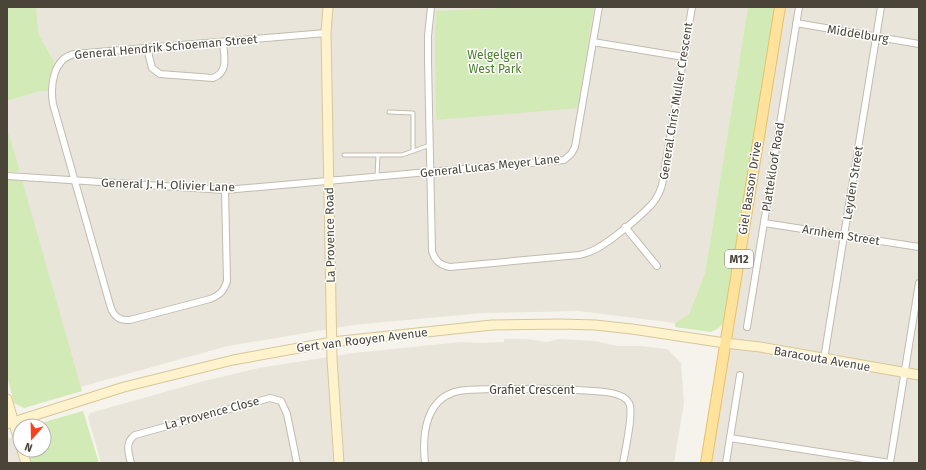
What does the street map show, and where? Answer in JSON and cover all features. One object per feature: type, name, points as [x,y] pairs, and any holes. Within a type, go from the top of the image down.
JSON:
[{"type":"main road","name":"Giel Basson Drive","points":[[706,463],[780,7]]},
{"type":"street","name":"La Provence Road","points":[[328,7],[326,33],[332,342],[339,463]]},
{"type":"street","name":"General Chris Muller Crescent","points":[[431,7],[428,36],[432,251],[435,260],[439,264],[450,267],[589,253],[598,248],[652,204],[658,196],[662,185],[692,7]]},
{"type":"street","name":"General Lucas Meyer Lane","points":[[329,180],[558,161],[567,157],[575,147],[598,7]]},
{"type":"street","name":"Plattekloof Road","points":[[747,327],[799,7]]},
{"type":"street","name":"Leyden Street","points":[[824,360],[882,7]]},
{"type":"street","name":"Middelburg","points":[[796,24],[919,44]]},
{"type":"street","name":"General Hendrik Schoeman Street","points":[[224,190],[227,281],[223,290],[216,297],[210,299],[126,320],[117,317],[112,311],[52,96],[52,85],[58,66],[63,59],[74,54],[326,33]]},
{"type":"street","points":[[147,48],[152,68],[160,74],[213,78],[219,75],[224,69],[223,42]]},
{"type":"street","points":[[593,42],[684,57]]},
{"type":"street","name":"General J. H. Olivier Lane","points":[[7,176],[224,190],[329,180]]},
{"type":"street","name":"Arnhem Street","points":[[764,223],[919,247]]},
{"type":"street","points":[[625,227],[657,266]]},
{"type":"street","points":[[730,438],[890,463],[919,283]]},
{"type":"street","name":"Gert van Rooyen Avenue","points":[[10,423],[97,395],[161,377],[233,360],[332,342],[492,326],[560,324],[595,325],[632,329],[725,343]]},
{"type":"street","name":"Baracouta Avenue","points":[[725,343],[760,347],[824,360],[919,375]]},
{"type":"street","points":[[726,463],[740,375]]},
{"type":"street","name":"Grafiet Crescent","points":[[425,463],[423,442],[424,432],[433,409],[445,397],[465,390],[567,389],[621,395],[629,403],[631,410],[623,463]]},
{"type":"street","name":"La Provence Close","points":[[131,463],[128,443],[129,440],[135,435],[270,398],[281,401],[286,410],[297,463]]},
{"type":"street","points":[[7,399],[10,423]]},
{"type":"lane","points":[[389,112],[413,113],[413,151]]},
{"type":"lane","points":[[344,155],[402,155],[430,145]]},
{"type":"lane","points":[[377,176],[378,155]]},
{"type":"shaded area","points":[[36,7],[748,7],[705,273],[689,314],[675,323],[579,311],[483,313],[353,325],[228,346],[80,387],[7,128],[7,101],[41,91],[51,91],[57,66],[39,35]]},
{"type":"shaded area","points":[[781,7],[919,7],[919,463],[707,463]]},
{"type":"shaded area","points":[[504,339],[526,339],[547,342],[559,339],[596,341],[617,346],[640,346],[667,349],[681,363],[684,403],[674,463],[101,463],[88,417],[90,413],[204,381],[259,368],[353,353],[461,342],[504,342]]},
{"type":"shaded area","points":[[12,437],[12,458],[23,458],[24,463],[7,463],[7,439]]},
{"type":"green space","points":[[7,7],[36,7],[39,35],[55,63],[49,80],[48,91],[41,91],[7,101]]},
{"type":"green space","name":"Welgelgen West Park","points":[[526,7],[594,7],[578,108],[436,120],[436,11]]},
{"type":"green space","points":[[748,7],[775,7],[724,319],[719,327],[710,332],[675,327],[675,323],[689,314],[705,273]]},
{"type":"green space","points":[[7,128],[20,172],[7,172]]},
{"type":"green space","points":[[7,180],[22,180],[82,391],[24,408],[14,403],[7,376]]},
{"type":"green space","points":[[83,411],[99,463],[30,463],[28,458],[52,458],[52,420]]}]
